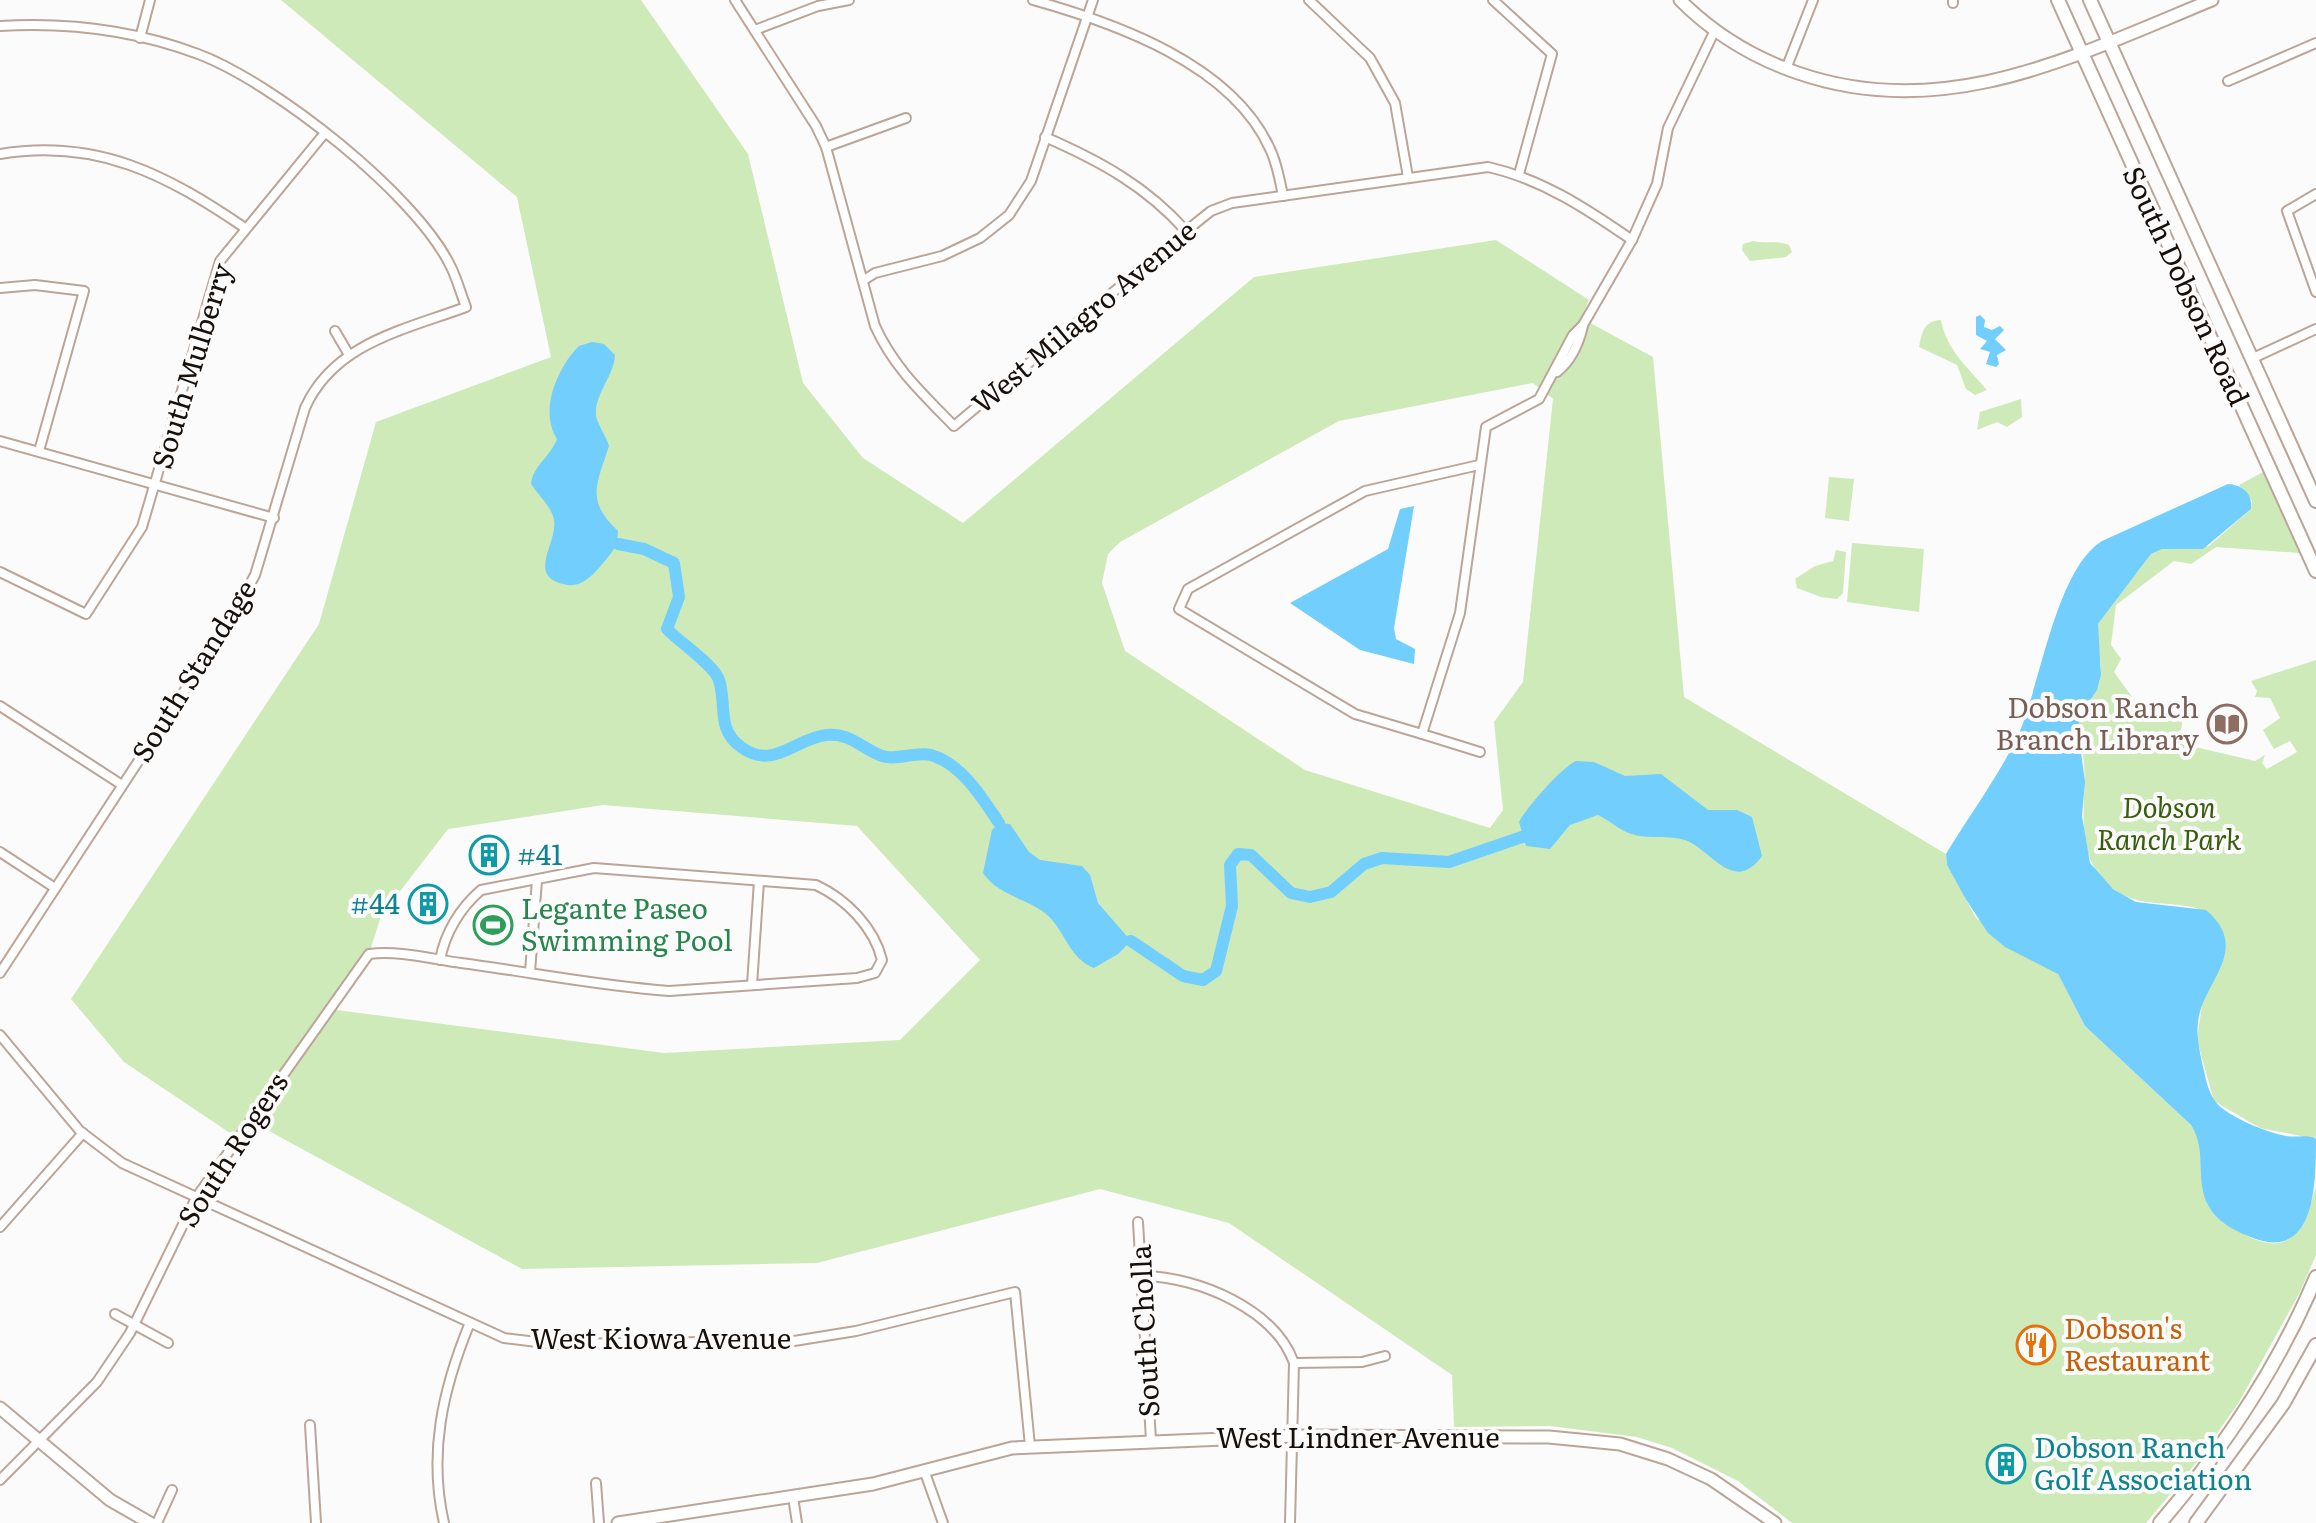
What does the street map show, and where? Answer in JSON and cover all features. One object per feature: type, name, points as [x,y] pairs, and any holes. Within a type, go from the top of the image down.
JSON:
[{"type":"main road","name":"South Dobson Road","points":[[2058,0],[2316,571]]},
{"type":"main road","name":"South Dobson Road","points":[[2090,0],[2316,501]]},
{"type":"main road","points":[[2161,1523],[2196,1480],[2256,1394],[2295,1325],[2316,1277]]},
{"type":"main road","points":[[2196,1523],[2283,1404],[2316,1345]]},
{"type":"street","points":[[140,38],[150,0]]},
{"type":"street","name":"West Milagro Avenue","points":[[735,0],[826,147],[875,326],[887,352],[898,369],[954,426],[1186,231],[1211,211],[1232,203],[1488,167],[1519,174],[1545,185],[1632,240]]},
{"type":"street","points":[[755,30],[818,6],[849,0]]},
{"type":"street","points":[[1033,0],[1088,15],[1146,40],[1203,73],[1245,110],[1270,149],[1283,196]]},
{"type":"street","points":[[864,280],[875,273],[942,256],[980,238],[1009,215],[1031,181],[1093,0]]},
{"type":"street","points":[[1309,0],[1335,21],[1376,69],[1395,103],[1408,177]]},
{"type":"street","points":[[1493,0],[1552,54],[1519,174]]},
{"type":"street","points":[[1680,0],[1715,30],[1786,69],[1867,90],[1914,92],[1985,83],[2080,54],[2212,0]]},
{"type":"street","points":[[1786,69],[1813,0]]},
{"type":"street","points":[[0,26],[97,27],[199,54],[256,83],[324,134]]},
{"type":"street","points":[[1422,734],[1460,613],[1486,427],[1539,399],[1579,341],[1583,325],[1632,240],[1657,184],[1668,128],[1715,30]]},
{"type":"street","points":[[2228,81],[2316,43]]},
{"type":"street","points":[[826,147],[906,118]]},
{"type":"street","name":"South Mulberry","points":[[0,572],[86,614],[142,527],[220,261],[324,134]]},
{"type":"street","name":"South Standage","points":[[0,973],[228,624],[255,575],[305,408],[316,383],[359,348],[466,307],[451,265],[424,227],[393,190],[324,134]]},
{"type":"street","points":[[1045,137],[1097,159],[1141,187],[1186,231]]},
{"type":"street","points":[[0,154],[55,148],[121,160],[173,181],[245,228]]},
{"type":"street","points":[[2316,194],[2287,211],[2316,292]]},
{"type":"street","points":[[0,288],[35,285],[84,291],[39,451]]},
{"type":"street","points":[[2251,359],[2316,329]]},
{"type":"street","points":[[335,331],[349,355]]},
{"type":"street","points":[[0,441],[274,518]]},
{"type":"street","points":[[1479,465],[1365,491],[1188,589],[1179,609],[1355,714],[1480,752]]},
{"type":"street","points":[[0,706],[122,785]]},
{"type":"street","points":[[0,852],[55,888]]},
{"type":"street","name":"South Rogers","points":[[0,1480],[97,1382],[134,1326],[196,1198],[369,954],[384,952],[440,960],[669,991],[857,978],[875,973],[882,960],[878,941],[838,896],[816,885],[594,868],[481,890],[469,900],[444,939],[440,960]]},
{"type":"street","points":[[530,972],[537,880]]},
{"type":"street","points":[[752,985],[759,881]]},
{"type":"street","name":"West Kiowa Avenue","points":[[0,1035],[83,1133],[122,1163],[469,1325],[504,1338],[554,1344],[794,1341],[856,1331],[1015,1292],[1030,1446]]},
{"type":"street","points":[[0,1227],[83,1133]]},
{"type":"street","name":"South Cholla","points":[[1138,1222],[1144,1276],[1151,1440]]},
{"type":"street","points":[[1144,1276],[1173,1277],[1211,1289],[1275,1330],[1286,1341],[1294,1363],[1290,1523]]},
{"type":"street","points":[[115,1314],[168,1343]]},
{"type":"street","points":[[444,1523],[437,1457],[439,1415],[450,1373],[469,1325]]},
{"type":"street","points":[[1294,1363],[1362,1362],[1385,1356]]},
{"type":"street","points":[[0,1408],[110,1500],[150,1523]]},
{"type":"street","points":[[310,1425],[316,1523]]},
{"type":"street","name":"West Lindner Avenue","points":[[618,1523],[873,1484],[982,1453],[1030,1446],[1294,1436],[1549,1437],[1620,1444],[1668,1459],[1711,1479],[1775,1523]]},
{"type":"street","points":[[924,1470],[943,1523]]},
{"type":"street","points":[[596,1483],[599,1523]]},
{"type":"street","points":[[157,1523],[172,1490]]},
{"type":"street","points":[[793,1497],[797,1523]]},
{"type":"green space","points":[[281,0],[641,0],[748,154],[803,383],[863,458],[963,523],[1254,277],[1496,240],[1589,300],[1581,318],[1653,357],[1684,697],[1946,854],[1947,865],[1976,918],[2058,974],[2085,1026],[2191,1125],[2200,1146],[2206,1200],[2219,1220],[2257,1240],[2283,1242],[2299,1228],[2316,1188],[2316,1255],[2299,1294],[2239,1402],[2197,1462],[2146,1523],[1792,1523],[1738,1481],[1672,1448],[1637,1437],[1550,1426],[1454,1427],[1452,1375],[1229,1223],[1100,1189],[817,1263],[522,1269],[249,1120],[236,1137],[124,1062],[71,999],[319,624],[376,422],[551,357],[517,197]],"holes":[[[1533,383],[1553,399],[1523,682],[1494,722],[1503,810],[1490,828],[1305,770],[1125,651],[1102,583],[1108,554],[1120,542],[1339,421]],[[603,805],[857,826],[980,960],[900,1040],[664,1053],[329,1009],[369,954],[381,916],[448,829]]]},
{"type":"green space","points":[[1753,241],[1789,245],[1792,252],[1786,257],[1750,261],[1742,250],[1743,244]]},
{"type":"green space","points":[[1941,320],[1953,349],[1987,390],[1975,395],[1966,389],[1957,365],[1919,347],[1927,325]]},
{"type":"green space","points":[[2021,399],[2022,417],[2007,427],[1997,422],[1977,430],[1980,412]]},
{"type":"green space","name":"Dobson Ranch Park","points":[[2263,472],[2300,553],[2216,547],[2191,564],[2174,561],[2116,605],[2111,645],[2121,659],[2114,672],[2140,708],[2184,715],[2178,743],[2255,761],[2265,755],[2262,763],[2267,769],[2297,752],[2290,741],[2274,749],[2263,730],[2280,718],[2270,698],[2255,697],[2257,691],[2251,681],[2316,660],[2316,1139],[2260,1128],[2214,1101],[2197,1040],[2214,918],[2191,907],[2138,900],[2112,888],[2099,876],[2091,862],[2084,830],[2084,763],[2078,721],[2081,710],[2100,679],[2098,624],[2151,554],[2162,549],[2209,546],[2251,509],[2252,501],[2239,485]]},
{"type":"green space","points":[[1829,477],[1854,479],[1849,521],[1825,518]]},
{"type":"green space","points":[[1852,543],[1924,549],[1919,612],[1847,602]]},
{"type":"green space","points":[[1836,550],[1846,552],[1843,593],[1837,599],[1797,588],[1795,579],[1815,566],[1833,561]]},
{"type":"water","points":[[1980,315],[1985,320],[1984,327],[1992,330],[2000,326],[2004,330],[1995,339],[2006,350],[1997,355],[1999,364],[1996,367],[1986,364],[1990,352],[1980,349],[1987,341],[1976,335],[1976,317]]},
{"type":"water","points":[[592,342],[604,344],[615,355],[596,408],[597,419],[609,446],[598,481],[597,501],[618,531],[618,537],[606,560],[592,575],[581,583],[568,585],[555,581],[545,568],[554,520],[548,506],[531,484],[535,472],[557,439],[552,428],[550,403],[558,378],[579,346]]},
{"type":"water","points":[[2228,484],[2246,491],[2251,509],[2203,549],[2162,549],[2151,554],[2098,624],[2101,675],[2097,690],[2080,715],[2078,730],[2085,782],[2082,816],[2090,863],[2113,889],[2136,902],[2206,910],[2219,924],[2225,938],[2225,951],[2203,1003],[2198,1030],[2205,1077],[2215,1101],[2223,1109],[2261,1129],[2286,1136],[2316,1139],[2313,1196],[2308,1214],[2301,1229],[2289,1239],[2274,1242],[2240,1233],[2213,1212],[2202,1187],[2199,1145],[2191,1125],[2085,1026],[2058,974],[2005,947],[1988,933],[1947,865],[1946,854],[2017,738],[2050,632],[2072,577],[2086,556],[2102,541]]},
{"type":"water","points":[[1414,506],[1394,628],[1396,639],[1415,649],[1414,664],[1360,650],[1290,603],[1388,549],[1400,509]]},
{"type":"water","points":[[1576,761],[1594,762],[1625,776],[1661,774],[1708,810],[1737,810],[1752,817],[1762,856],[1752,867],[1732,871],[1685,840],[1635,835],[1598,815],[1570,825],[1550,849],[1526,846],[1519,822],[1545,788]]},
{"type":"water","points":[[999,823],[1010,824],[1029,852],[1040,860],[1082,866],[1090,875],[1098,903],[1131,941],[1118,954],[1094,968],[1078,957],[1045,913],[989,881],[983,873],[992,830]]},
{"type":"waterway","points":[[618,544],[644,549],[674,563],[679,597],[667,629],[716,674],[725,724],[733,740],[741,747],[764,756],[774,755],[815,737],[834,735],[849,738],[882,756],[931,755],[962,774],[999,823]]},
{"type":"waterway","points":[[1131,941],[1183,976],[1203,980],[1216,971],[1232,906],[1230,865],[1238,854],[1251,855],[1291,893],[1310,897],[1331,892],[1364,864],[1382,858],[1449,862],[1522,837]]},
{"type":"place","name":"Dobson Ranch Branch Library","points":[[2227,724]]},
{"type":"place","name":"#41","points":[[489,855]]},
{"type":"place","name":"#44","points":[[428,904]]},
{"type":"place","name":"Legante Paseo Swimming Pool","points":[[493,925]]},
{"type":"place","name":"Dobson's Restaurant","points":[[2036,1345]]},
{"type":"place","name":"Dobson Ranch Golf Association","points":[[2006,1464]]}]
